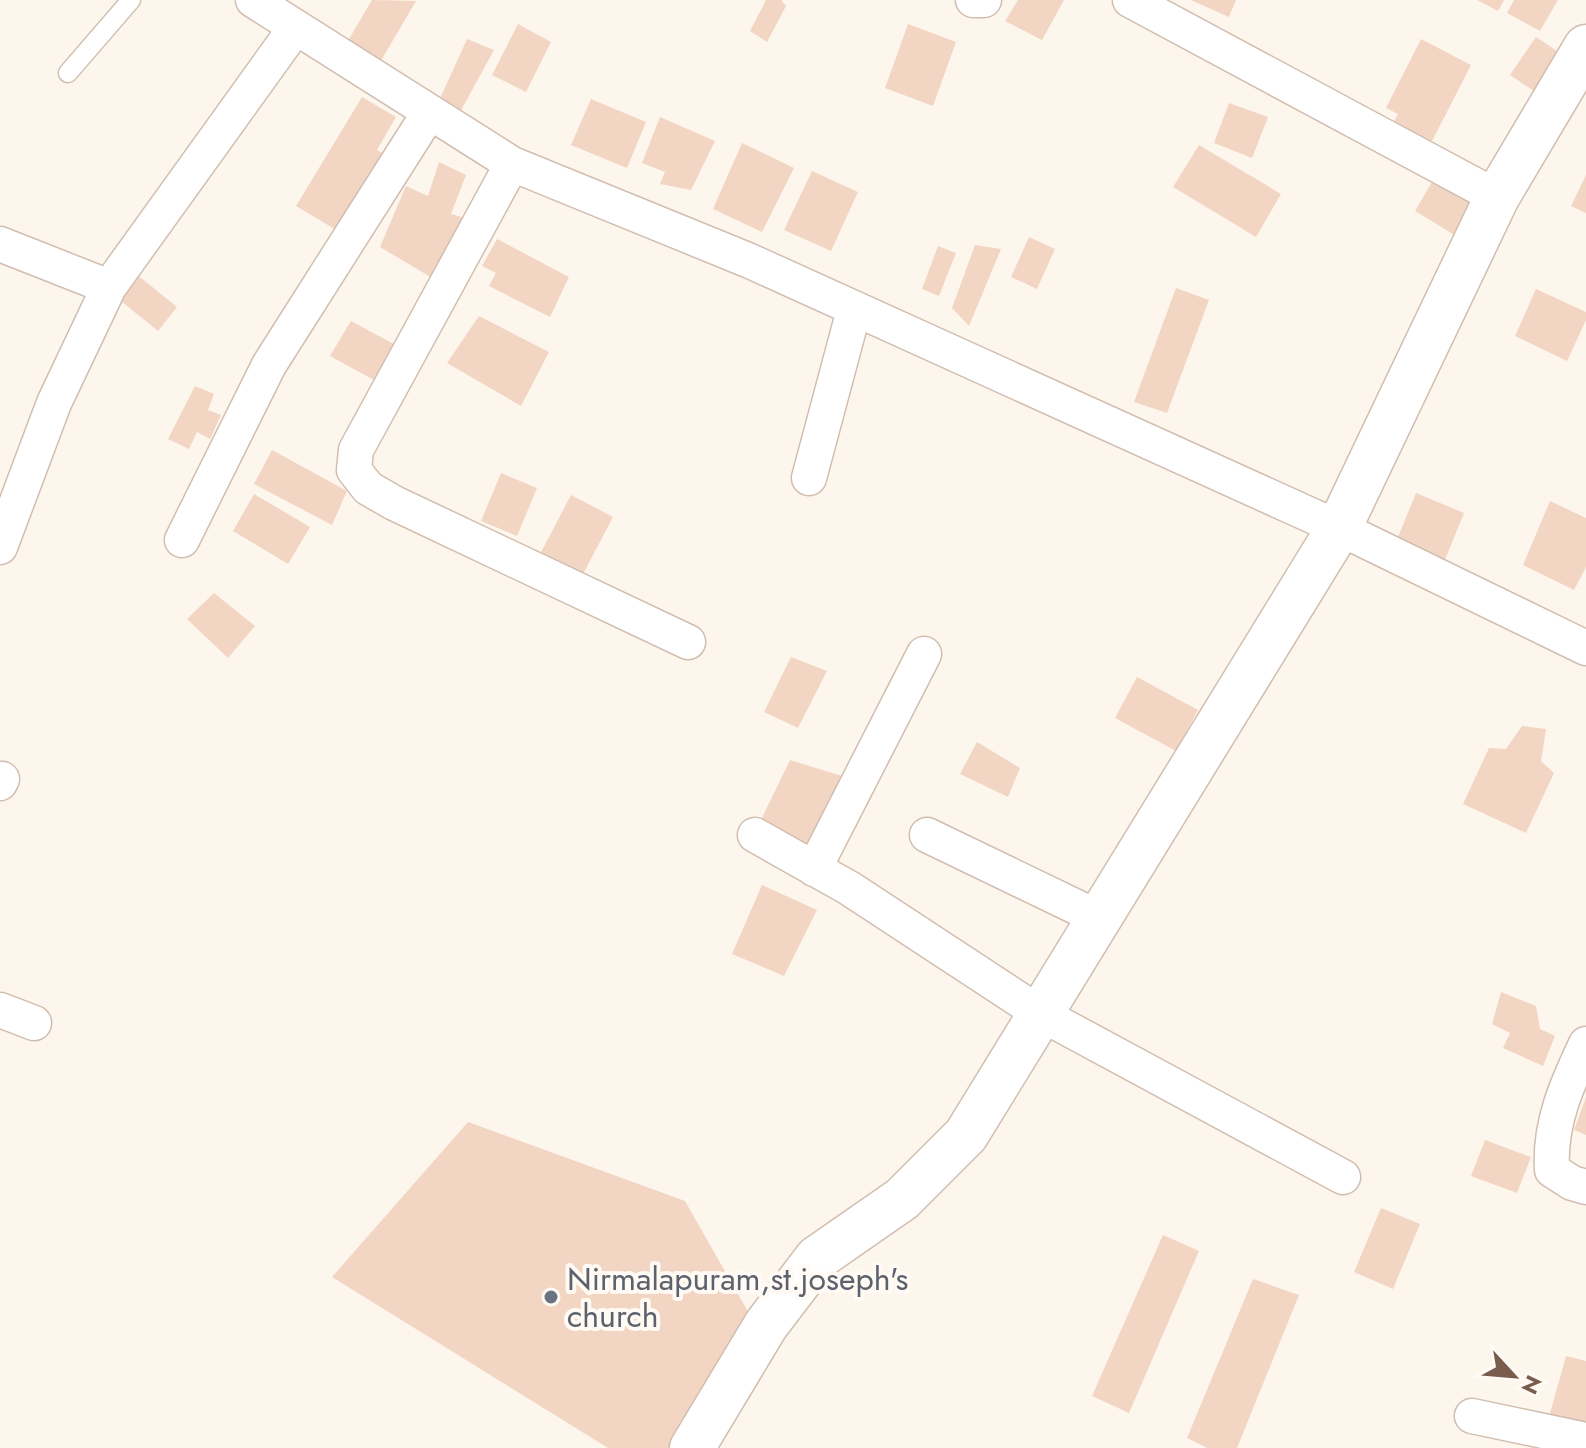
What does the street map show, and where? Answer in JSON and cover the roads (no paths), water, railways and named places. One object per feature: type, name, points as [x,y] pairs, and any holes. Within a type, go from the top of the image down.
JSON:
[{"type":"street","points":[[253,0],[512,164],[750,261],[1339,528],[1586,648]]},
{"type":"street","points":[[973,0],[984,0]]},
{"type":"street","points":[[1130,0],[1497,197]]},
{"type":"street","points":[[0,547],[54,403],[109,287],[296,27]]},
{"type":"street","points":[[692,1448],[766,1325],[817,1258],[902,1199],[966,1135],[1097,917],[1188,777],[1339,528],[1497,197],[1586,47]]},
{"type":"street","points":[[182,540],[269,365],[429,113]]},
{"type":"street","points":[[512,164],[356,450],[354,470],[368,488],[394,503],[688,642]]},
{"type":"street","points":[[0,244],[109,287]]},
{"type":"street","points":[[809,478],[854,310]]},
{"type":"street","points":[[814,869],[924,654]]},
{"type":"street","points":[[755,835],[814,869],[1041,1014],[1343,1177]]},
{"type":"street","points":[[927,835],[1097,917]]},
{"type":"street","points":[[0,1010],[34,1023]]},
{"type":"street","points":[[1586,1044],[1567,1085],[1550,1141],[1552,1170],[1572,1183],[1586,1187]]},
{"type":"street","points":[[1472,1416],[1586,1440]]},
{"type":"lane","points":[[68,73],[131,0]]},
{"type":"place","name":"Nirmalapuram,st.joseph's church","points":[[551,1297]]}]
